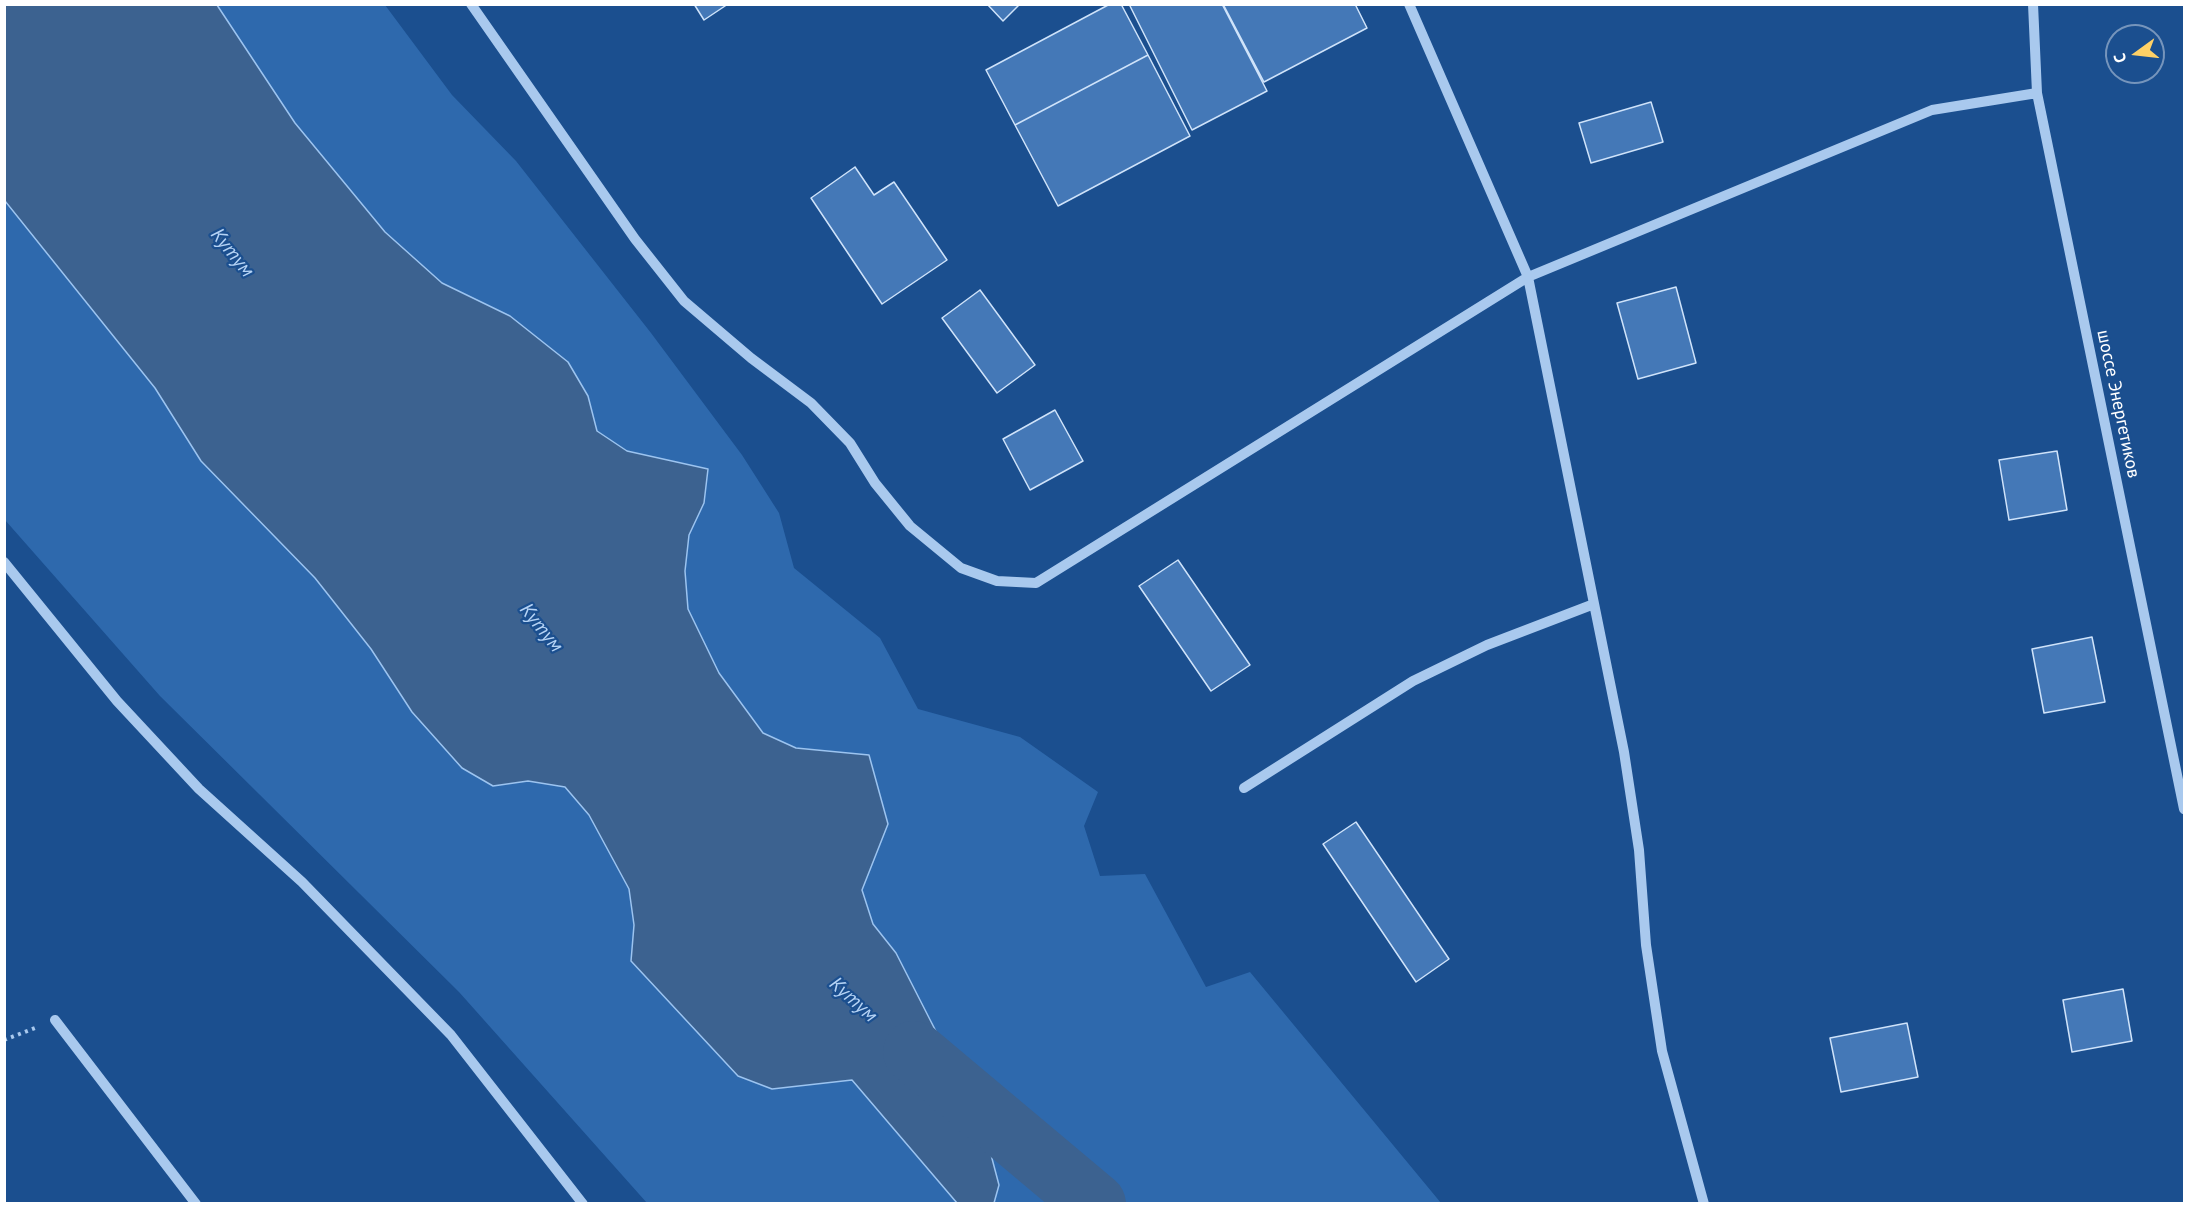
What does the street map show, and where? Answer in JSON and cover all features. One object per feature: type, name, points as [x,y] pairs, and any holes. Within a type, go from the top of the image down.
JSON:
[{"type":"street","points":[[471,4],[635,240],[684,301],[751,358],[811,403],[850,443],[875,483],[910,526],[961,567],[997,581],[1036,583],[1528,277],[1932,111],[2037,93]]},
{"type":"street","points":[[1409,4],[1528,277],[1624,752],[1636,828],[1646,945],[1662,1050],[1704,1203]]},
{"type":"street","name":"шоссе Энергетиков","points":[[2033,4],[2037,93],[2184,809]]},
{"type":"street","points":[[4,562],[117,701],[199,789],[302,882],[451,1035],[583,1203]]},
{"type":"street","points":[[1244,789],[1413,681],[1487,645],[1594,604]]},
{"type":"street","points":[[55,1020],[196,1203]]},
{"type":"path","points":[[4,1040],[55,1020]]},
{"type":"shaded area","points":[[217,5],[385,5],[452,95],[516,161],[651,333],[742,455],[779,513],[794,568],[880,638],[918,709],[1020,737],[1098,792],[1084,826],[1100,876],[1145,874],[1206,987],[1250,972],[1441,1203],[994,1203],[999,1185],[971,1079],[946,1051],[896,953],[873,924],[862,890],[888,824],[869,755],[796,748],[763,733],[719,673],[688,609],[685,571],[689,535],[704,503],[708,469],[627,451],[597,431],[588,396],[510,316],[442,283],[385,232],[295,124]]},
{"type":"shaded area","points":[[4,201],[155,388],[201,461],[315,578],[371,649],[412,712],[493,786],[528,781],[564,786],[589,815],[629,889],[634,925],[631,961],[738,1076],[772,1089],[852,1080],[958,1203],[647,1203],[459,992],[160,696],[5,520]]},
{"type":"water","points":[[4,5],[217,5],[295,123],[385,232],[442,283],[510,316],[568,362],[588,396],[597,431],[627,451],[708,469],[704,503],[689,535],[685,571],[688,609],[719,673],[763,733],[796,748],[869,755],[888,824],[862,890],[873,924],[896,953],[946,1051],[971,1079],[999,1185],[994,1203],[957,1203],[852,1080],[772,1089],[738,1076],[631,961],[634,925],[629,889],[589,815],[565,787],[528,781],[493,786],[462,768],[412,712],[371,649],[315,578],[201,461],[155,388],[5,201]]},
{"type":"building","points":[[694,4],[728,4],[704,20]]},
{"type":"building","points":[[987,4],[1020,4],[1003,21]]},
{"type":"building","points":[[1110,4],[1121,4],[1148,55],[1015,125],[986,70]]},
{"type":"building","points":[[1129,4],[1222,4],[1267,91],[1192,130]]},
{"type":"building","points":[[1223,4],[1355,4],[1367,28],[1264,82]]},
{"type":"building","points":[[1148,55],[1190,136],[1058,206],[1015,125]]},
{"type":"building","points":[[1651,102],[1663,142],[1591,163],[1579,123]]},
{"type":"building","points":[[855,167],[874,195],[894,182],[947,260],[882,304],[811,198]]},
{"type":"building","points":[[1676,287],[1696,363],[1638,379],[1617,303]]},
{"type":"building","points":[[980,290],[1035,365],[997,393],[942,318]]},
{"type":"building","points":[[1055,410],[1083,461],[1030,490],[1003,439]]},
{"type":"building","points":[[2057,451],[2067,510],[2009,520],[1999,460]]},
{"type":"building","points":[[1178,560],[1250,665],[1211,691],[1139,586]]},
{"type":"building","points":[[2092,637],[2105,702],[2044,713],[2032,649]]},
{"type":"building","points":[[1356,822],[1449,959],[1416,982],[1323,844]]},
{"type":"building","points":[[2123,989],[2132,1041],[2072,1052],[2063,1000]]},
{"type":"building","points":[[1907,1023],[1918,1077],[1841,1092],[1830,1038]]},
{"type":"waterway","name":"Кутум","points":[[914,1052],[1095,1204]]}]
